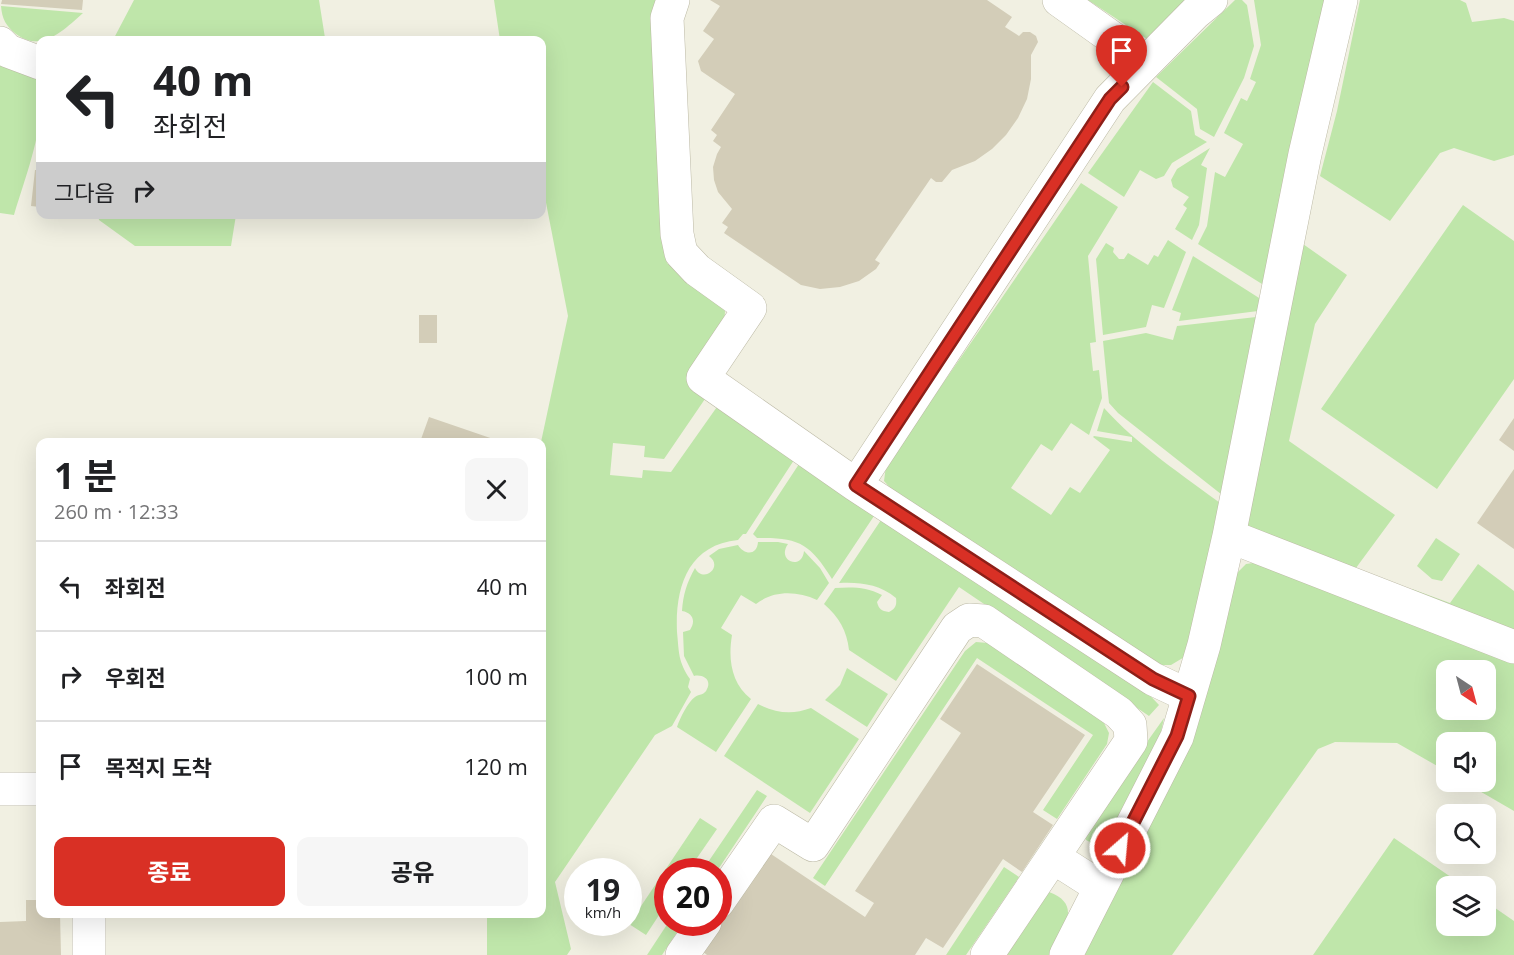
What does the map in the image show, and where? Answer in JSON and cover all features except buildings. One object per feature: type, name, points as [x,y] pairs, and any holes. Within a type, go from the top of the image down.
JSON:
[{"type":"street","points":[[673,0],[667,18],[677,234],[681,253],[697,270],[750,308],[703,378],[856,485],[1153,679],[1189,696]]},
{"type":"street","points":[[1059,0],[1146,62]]},
{"type":"street","points":[[856,485],[1110,99],[1195,13],[1211,0]]},
{"type":"street","points":[[1066,955],[1177,736],[1204,645],[1229,536],[1305,154],[1341,0]]},
{"type":"street","points":[[0,43],[8,51],[36,62]]},
{"type":"street","points":[[1229,536],[1514,647]]},
{"type":"street","points":[[732,882],[774,821],[813,845],[957,628],[969,620],[984,621],[1119,713],[1130,725],[1131,741],[987,955]]},
{"type":"street","points":[[0,789],[36,789]]},
{"type":"street","points":[[1053,857],[1100,887]]},
{"type":"street","points":[[89,918],[89,955]]},
{"type":"street","points":[[682,955],[695,936]]},
{"type":"green space","points":[[134,0],[319,0],[325,36],[115,36]]},
{"type":"green space","points":[[494,0],[659,0],[652,24],[667,263],[720,303],[725,311],[724,326],[707,396],[664,459],[644,457],[645,446],[613,443],[610,475],[642,478],[643,470],[671,472],[719,404],[796,457],[746,534],[738,540],[707,550],[696,559],[682,584],[677,632],[680,657],[690,679],[688,687],[691,692],[672,726],[655,735],[571,858],[564,858],[564,869],[555,882],[564,920],[564,936],[568,936],[571,949],[567,955],[487,955],[487,918],[546,918],[546,438],[542,438],[568,316],[546,203],[546,36],[499,36]]},
{"type":"green space","points":[[1088,0],[1196,0],[1147,39]]},
{"type":"green space","points":[[1235,0],[1242,0],[1247,5],[1254,46],[1244,78],[1214,137],[1200,129],[1197,109],[1156,77]]},
{"type":"green space","points":[[1254,0],[1330,0],[1270,289],[1198,244],[1207,226],[1215,172],[1225,177],[1243,144],[1224,133],[1241,98],[1247,101],[1256,82],[1250,79],[1261,45]]},
{"type":"green space","points":[[1360,0],[1460,0],[1466,3],[1472,22],[1504,18],[1514,21],[1514,155],[1494,161],[1454,148],[1440,153],[1390,221],[1320,176],[1337,111]]},
{"type":"green space","points":[[1,6],[83,13],[60,33],[53,36],[36,36],[34,41],[16,34],[4,18]]},
{"type":"green space","points":[[0,54],[36,77],[36,140],[14,215],[0,213]]},
{"type":"green space","points":[[1153,82],[1191,111],[1195,135],[1207,142],[1172,163],[1164,176],[1156,179],[1140,170],[1124,197],[1088,173]]},
{"type":"green space","points":[[1210,148],[1201,165],[1207,168],[1199,225],[1192,240],[1175,229],[1187,208],[1183,205],[1189,197],[1173,187],[1171,180],[1177,169]]},
{"type":"green space","points":[[1081,183],[1118,207],[1088,256],[1096,342],[1090,343],[1093,371],[1099,370],[1102,398],[1089,435],[1071,423],[1052,451],[1041,444],[1011,488],[1051,515],[1070,487],[1080,493],[1110,450],[1094,436],[1132,442],[1132,437],[1097,431],[1104,408],[1146,447],[1224,506],[1186,656],[1171,665],[1155,665],[904,503],[884,481],[886,466]]},
{"type":"green space","points":[[1463,205],[1514,241],[1514,379],[1437,489],[1321,409]]},
{"type":"green space","points":[[235,219],[231,246],[135,246],[99,220]]},
{"type":"green space","points":[[1168,240],[1186,252],[1164,308],[1152,305],[1146,327],[1103,335],[1096,259],[1106,243],[1114,248],[1113,252],[1119,259],[1124,259],[1128,253],[1148,265],[1154,255],[1158,257]]},
{"type":"green space","points":[[1303,244],[1347,275],[1315,324],[1289,441],[1395,515],[1353,572],[1249,530],[1245,523]]},
{"type":"green space","points":[[1193,256],[1267,303],[1266,310],[1179,321],[1181,313],[1172,310]]},
{"type":"green space","points":[[1265,316],[1226,498],[1118,413],[1109,403],[1103,341],[1146,333],[1173,340],[1177,326]]},
{"type":"green space","points":[[801,461],[876,513],[832,579],[817,557],[802,545],[783,539],[757,538],[753,534]]},
{"type":"green space","points":[[883,517],[1140,685],[1159,705],[1149,716],[959,587],[896,681],[849,650],[841,625],[824,604],[835,588],[854,588],[871,590],[882,595],[877,602],[880,608],[889,612],[893,610],[896,598],[890,593],[862,584],[839,583]]},
{"type":"green space","points":[[1436,538],[1460,554],[1442,581],[1432,579],[1417,566]]},
{"type":"green space","points":[[758,542],[788,544],[785,555],[787,559],[795,562],[799,561],[804,551],[820,568],[829,583],[817,600],[786,593],[770,596],[756,604],[741,595],[721,628],[732,635],[730,653],[732,670],[739,686],[751,699],[716,752],[677,727],[690,703],[706,691],[708,685],[705,678],[694,676],[684,656],[683,632],[690,630],[693,621],[689,614],[682,611],[683,600],[695,568],[703,574],[713,569],[713,560],[709,556],[719,549],[738,545],[744,551],[753,552]]},
{"type":"green space","points":[[1260,562],[1514,661],[1514,811],[1481,792],[1496,792],[1496,732],[1436,732],[1436,765],[1397,743],[1335,742],[1318,749],[1172,955],[1079,955],[1237,573],[1246,564]]},
{"type":"green space","points":[[1478,564],[1514,591],[1514,637],[1409,598],[1412,589],[1450,603]]},
{"type":"green space","points":[[976,642],[988,643],[1102,719],[1109,733],[1107,744],[1057,819],[1043,810],[1093,735],[977,658],[825,886],[813,878],[965,651]]},
{"type":"green space","points":[[847,668],[888,694],[867,727],[825,700],[840,685]]},
{"type":"green space","points":[[758,704],[784,712],[797,712],[811,708],[859,739],[810,813],[724,756]]},
{"type":"green space","points":[[1164,718],[1159,741],[1105,845],[1097,846],[1086,840],[1083,832]]},
{"type":"green space","points":[[757,790],[767,796],[726,858],[711,858]]},
{"type":"green space","points":[[700,818],[717,829],[697,858],[673,858]]},
{"type":"green space","points":[[1394,838],[1449,876],[1436,876],[1436,936],[1496,936],[1496,909],[1514,921],[1514,955],[1313,955]]},
{"type":"green space","points":[[1004,867],[1019,877],[966,955],[946,955]]},
{"type":"green space","points":[[654,887],[654,923],[646,935],[642,932],[642,905]]},
{"type":"green space","points":[[1049,892],[1060,897],[1066,904],[1068,912],[1064,928],[1049,955],[998,955]]},
{"type":"green space","points":[[659,936],[674,936],[662,955],[647,955]]},
{"type":"route","points":[[1120,848],[1177,736],[1189,696],[1153,679],[856,485],[1110,99],[1122,87]]}]
